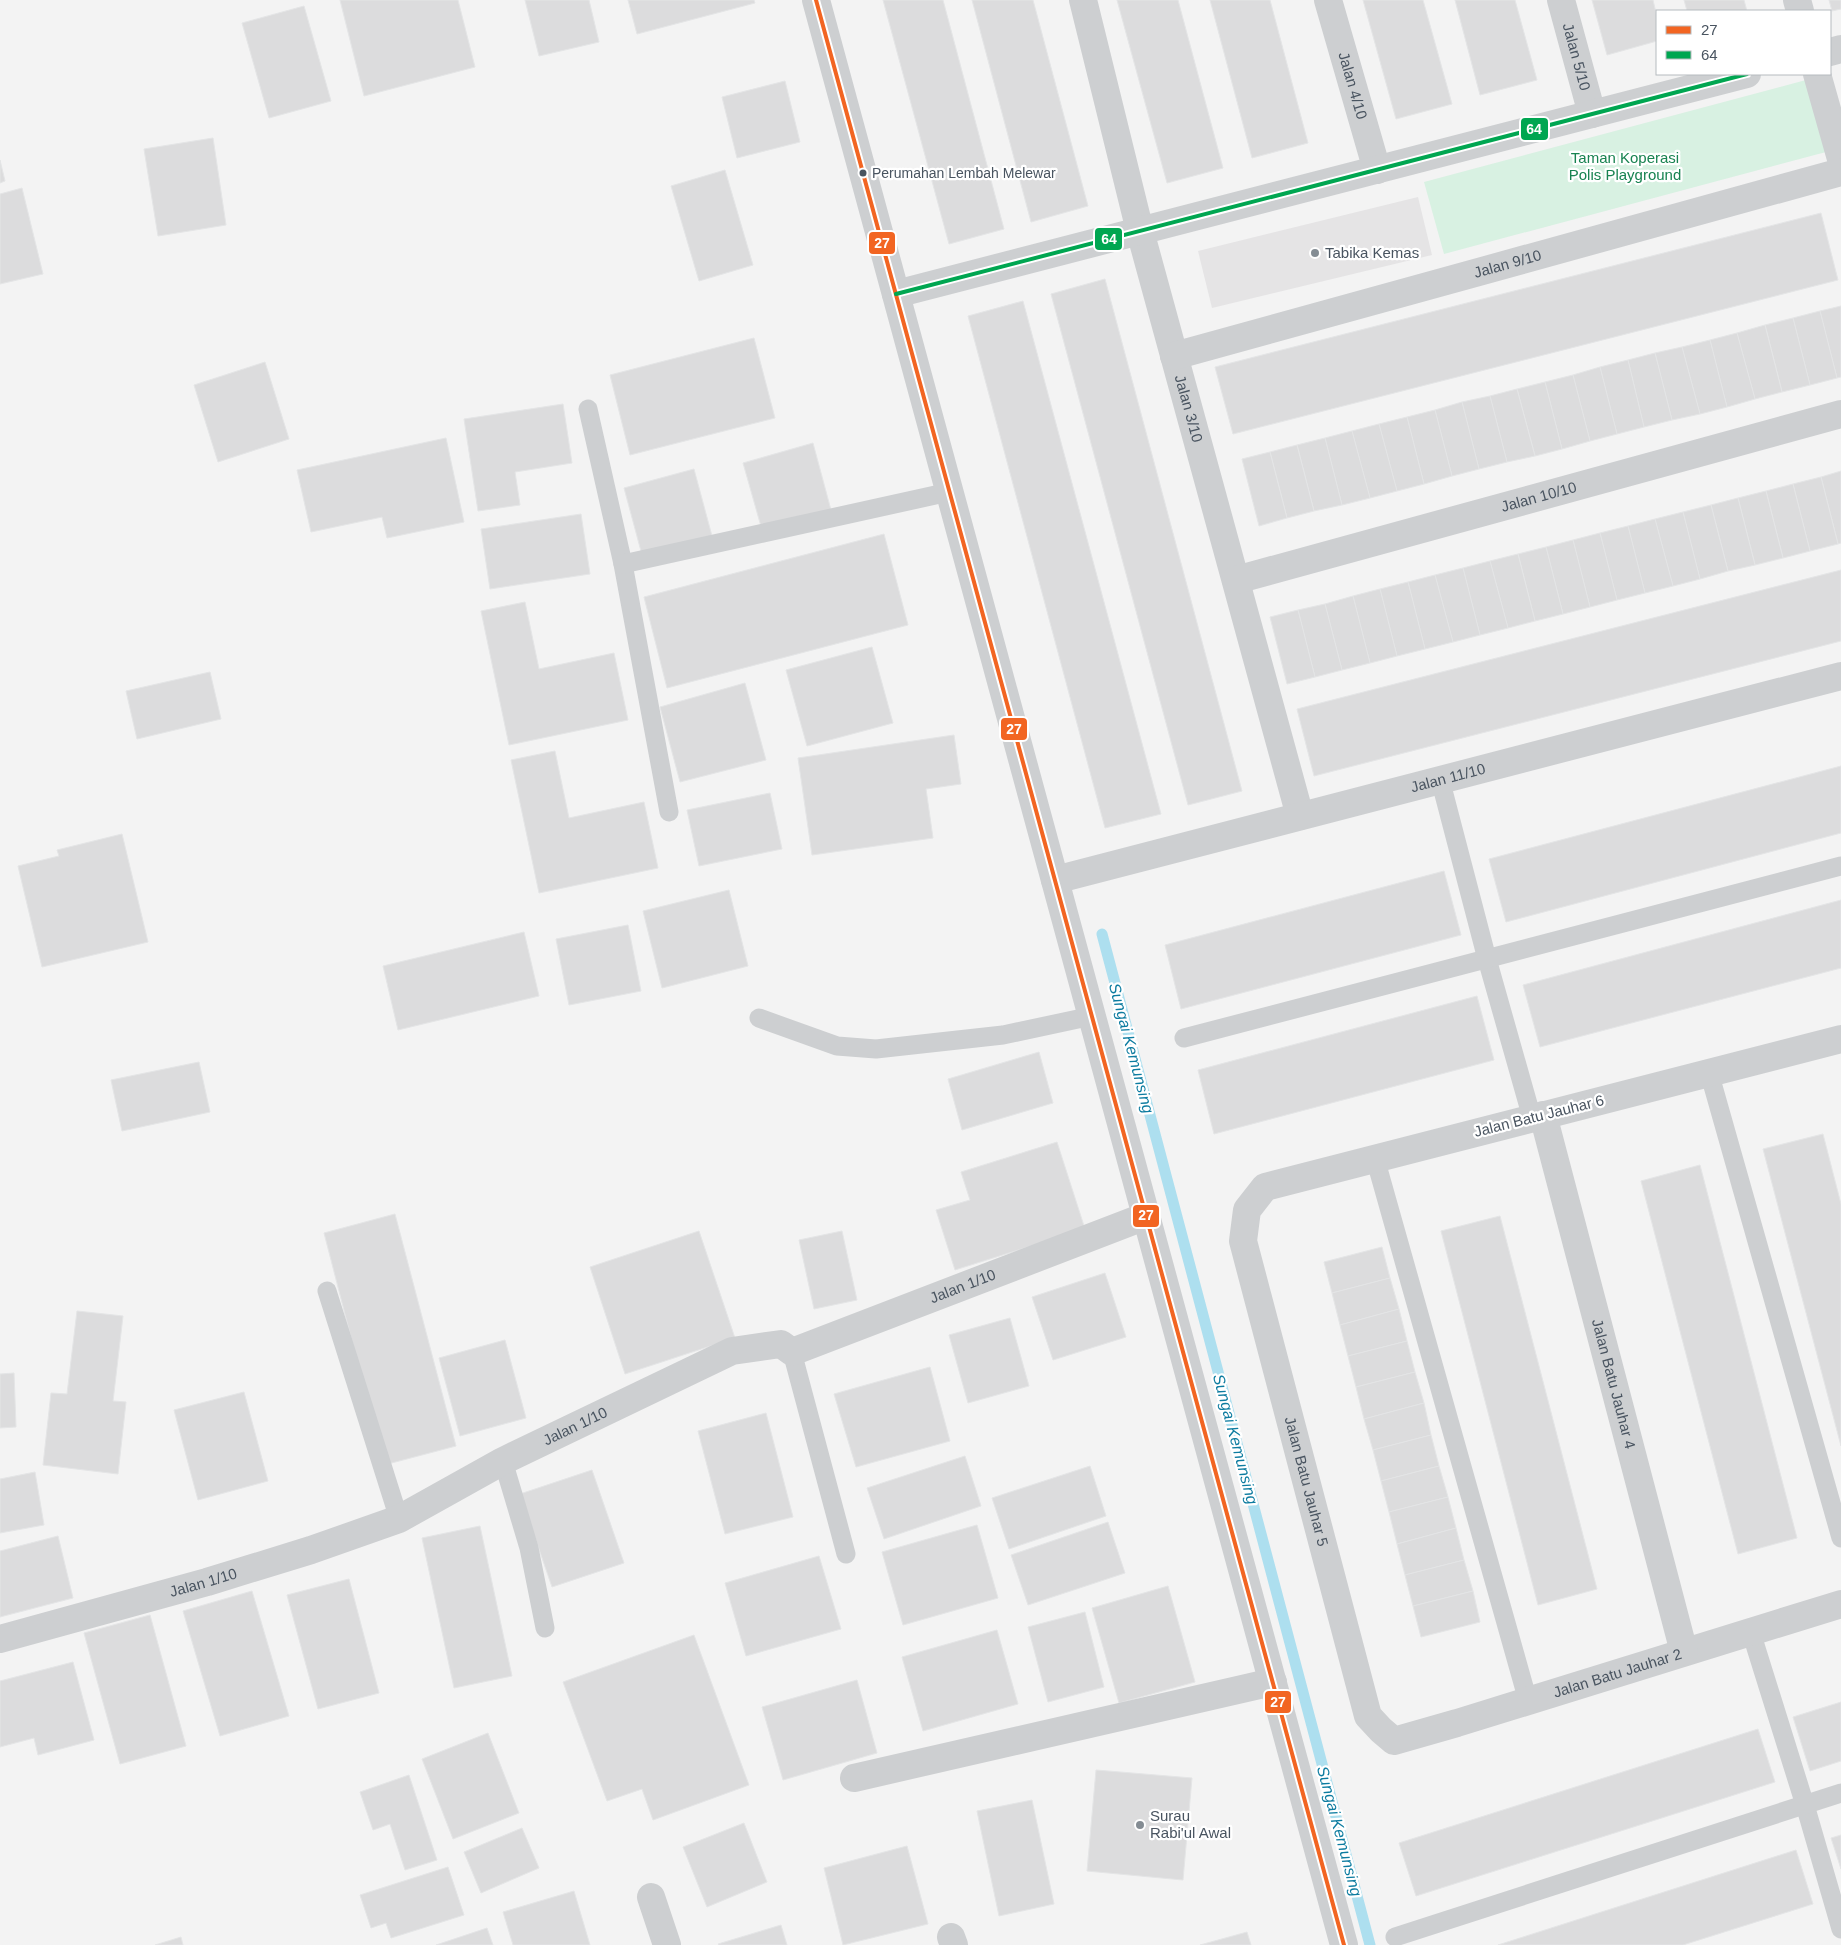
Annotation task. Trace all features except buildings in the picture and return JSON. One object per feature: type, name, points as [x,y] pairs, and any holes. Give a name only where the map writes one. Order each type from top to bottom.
[{"type":"street","points":[[816,0],[1344,1945]]},
{"type":"street","name":"Jalan 3/10","points":[[1083,0],[1140,232],[1300,816]]},
{"type":"street","name":"Jalan 4/10","points":[[1328,0],[1377,170]]},
{"type":"street","name":"Jalan 5/10","points":[[1561,0],[1592,114]]},
{"type":"street","points":[[896,294],[1743,75]]},
{"type":"street","points":[[1818,75],[1841,159]]},
{"type":"street","name":"Jalan 9/10","points":[[1174,356],[1841,172]]},
{"type":"street","name":"Jalan 10/10","points":[[1236,580],[1841,414]]},
{"type":"street","name":"Jalan 11/10","points":[[1055,880],[1841,676]]},
{"type":"street","name":"Jalan Batu Jauhar 6","points":[[1248,1210],[1265,1186],[1841,1039]]},
{"type":"street","name":"Jalan Batu Jauhar 4","points":[[1538,1116],[1684,1652]]},
{"type":"street","name":"Jalan Batu Jauhar 5","points":[[1248,1210],[1243,1241],[1368,1716],[1394,1741]]},
{"type":"street","name":"Jalan 1/10","points":[[0,1639],[207,1582],[302,1553],[399,1519],[502,1460],[732,1351],[780,1344],[792,1352],[1146,1216]]},
{"type":"street","name":"Jalan Batu Jauhar 2","points":[[1394,1741],[1841,1604]]},
{"type":"street","points":[[854,1778],[1273,1682]]},
{"type":"street","points":[[651,1897],[667,1945]]},
{"type":"lane","points":[[588,409],[623,564],[669,812]]},
{"type":"lane","points":[[623,564],[949,492]]},
{"type":"lane","points":[[1440,780],[1487,959],[1538,1116]]},
{"type":"lane","points":[[1184,1038],[1841,866]]},
{"type":"lane","points":[[759,1018],[837,1046],[876,1050],[1003,1035],[1092,1016]]},
{"type":"lane","points":[[1709,1072],[1841,1538]]},
{"type":"lane","points":[[1374,1158],[1528,1701]]},
{"type":"lane","points":[[327,1291],[399,1519]]},
{"type":"lane","points":[[792,1352],[846,1554]]},
{"type":"lane","points":[[502,1460],[530,1548],[545,1628]]},
{"type":"lane","points":[[1751,1632],[1805,1805],[1841,1929]]},
{"type":"lane","points":[[1395,1937],[1841,1793]]},
{"type":"shaded area","name":"Tabika Kemas","points":[[1418,197],[1432,255],[1212,308],[1198,251]]},
{"type":"green space","name":"Taman Koperasi Polis Playground","points":[[1806,80],[1826,152],[1444,254],[1424,182]]},
{"type":"waterway","name":"Sungai Kemunsing","points":[[1102,934],[1370,1945]]},
{"type":"transit line","name":"27","points":[[816,0],[1344,1945]]},
{"type":"transit line","name":"64","points":[[896,294],[1743,75]]},
{"type":"place","name":"Perumahan Lembah Melewar","points":[[863,173]]},
{"type":"place","name":"Tabika Kemas","points":[[1315,253]]},
{"type":"place","name":"Surau Rabi'ul Awal","points":[[1140,1825]]}]
